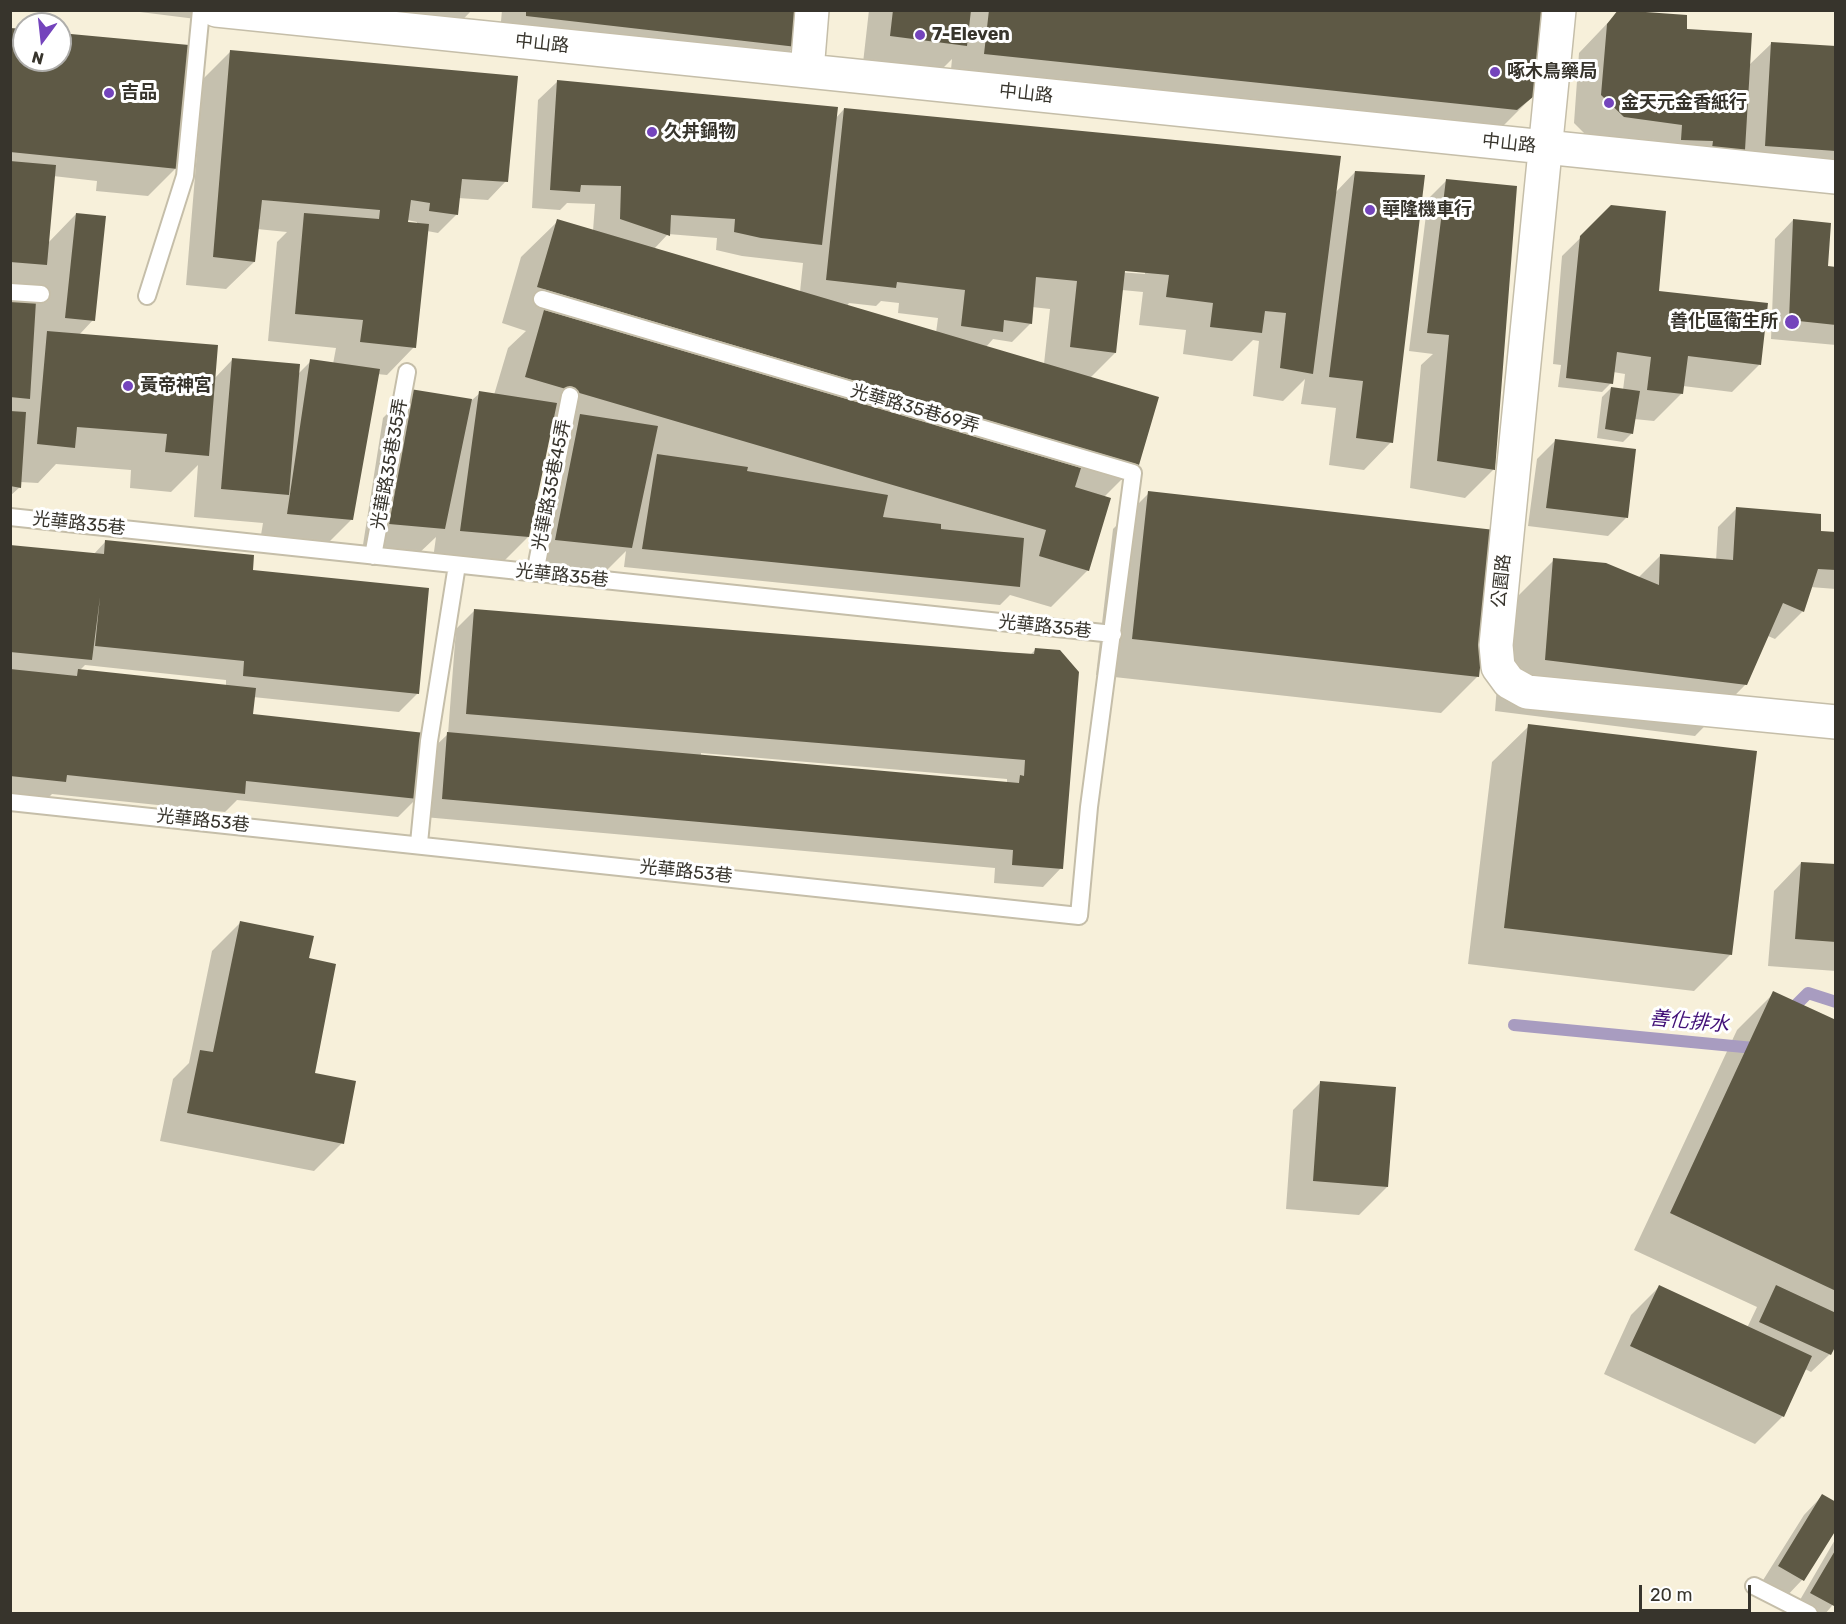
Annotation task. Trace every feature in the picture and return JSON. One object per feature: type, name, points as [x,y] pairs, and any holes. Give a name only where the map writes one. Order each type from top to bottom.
[{"type":"street","name":"中山路","points":[[216,10],[1836,177]]},
{"type":"street","points":[[807,71],[812,10]]},
{"type":"street","points":[[1545,147],[1559,10]]},
{"type":"street","name":"公園路","points":[[1545,147],[1496,645],[1502,675],[1517,688],[1538,694],[1836,722]]},
{"type":"lane","points":[[147,296],[185,176],[201,10]]},
{"type":"lane","points":[[10,292],[41,294]]},
{"type":"lane","name":"光華路35巷69弄","points":[[542,299],[1133,474],[1113,634]]},
{"type":"lane","name":"光華路35巷35弄","points":[[373,556],[407,372]]},
{"type":"lane","name":"光華路35巷45弄","points":[[535,573],[570,396]]},
{"type":"lane","name":"光華路35巷","points":[[10,517],[1113,634]]},
{"type":"lane","points":[[419,843],[429,741],[457,565]]},
{"type":"lane","name":"光華路53巷","points":[[10,802],[419,843],[1079,916],[1089,807],[1113,634]]},
{"type":"lane","points":[[1754,1586],[1809,1614]]},
{"type":"building","points":[[526,10],[800,10],[797,47],[526,16]]},
{"type":"building","points":[[893,10],[971,10],[967,46],[890,36]]},
{"type":"building","points":[[989,10],[1547,10],[1539,92],[1517,110],[984,54]]},
{"type":"building","points":[[1618,10],[1687,15],[1687,29],[1752,33],[1745,150],[1712,148],[1713,141],[1681,140],[1682,125],[1624,117],[1601,95],[1607,24]]},
{"type":"building","points":[[10,28],[12,28],[12,72],[72,72],[72,34],[189,45],[178,169],[10,152]]},
{"type":"building","points":[[1771,42],[1836,46],[1836,151],[1765,146]]},
{"type":"building","points":[[230,50],[518,76],[508,182],[462,179],[458,215],[429,211],[430,203],[411,200],[408,222],[429,224],[416,348],[360,342],[363,320],[295,314],[304,213],[379,219],[380,210],[262,200],[255,262],[213,257]]},
{"type":"building","points":[[557,80],[838,107],[822,245],[761,238],[734,232],[735,219],[671,215],[670,236],[620,219],[621,186],[581,185],[580,192],[550,190]]},
{"type":"building","points":[[844,108],[1341,156],[1313,374],[1280,368],[1286,313],[1265,311],[1262,333],[1210,327],[1213,303],[1166,297],[1169,275],[1125,271],[1116,353],[1070,347],[1077,281],[1036,277],[1032,324],[1004,320],[1003,332],[961,326],[965,290],[897,282],[896,288],[826,280]]},
{"type":"building","points":[[10,161],[56,165],[47,265],[10,262]]},
{"type":"building","points":[[1355,171],[1425,175],[1393,443],[1356,438],[1363,381],[1329,377]]},
{"type":"building","points":[[1446,179],[1517,186],[1495,470],[1437,461],[1449,335],[1427,333]]},
{"type":"building","points":[[1611,205],[1666,211],[1659,291],[1768,303],[1761,365],[1688,356],[1683,394],[1647,390],[1651,357],[1617,352],[1613,384],[1566,378],[1580,236]]},
{"type":"building","points":[[76,213],[106,216],[95,321],[65,318]]},
{"type":"building","points":[[557,219],[1159,397],[1139,465],[537,287]]},
{"type":"building","points":[[1793,219],[1831,223],[1828,266],[1836,267],[1836,325],[1789,320]]},
{"type":"building","points":[[10,299],[36,301],[30,399],[10,397]]},
{"type":"building","points":[[544,310],[1081,468],[1075,487],[1111,498],[1089,571],[1039,556],[1046,530],[525,377]]},
{"type":"building","name":"黃帝神宮","points":[[47,331],[218,345],[209,456],[165,452],[167,434],[77,427],[75,448],[37,444]]},
{"type":"building","points":[[232,358],[300,364],[289,495],[221,489]]},
{"type":"building","points":[[310,359],[380,369],[353,520],[287,514]]},
{"type":"building","points":[[1611,387],[1640,391],[1633,434],[1605,429]]},
{"type":"building","points":[[410,389],[472,399],[445,529],[389,524]]},
{"type":"building","points":[[479,391],[557,403],[529,537],[460,531]]},
{"type":"building","points":[[10,411],[26,412],[21,488],[10,486]]},
{"type":"building","points":[[580,414],[658,426],[632,548],[555,540]]},
{"type":"building","points":[[1555,439],[1636,449],[1628,518],[1546,508]]},
{"type":"building","points":[[657,454],[748,467],[747,471],[888,495],[883,517],[941,524],[941,529],[1024,538],[1020,587],[642,549]]},
{"type":"building","points":[[1148,491],[1495,530],[1479,677],[1132,639]]},
{"type":"building","points":[[1736,507],[1821,514],[1821,531],[1836,532],[1836,570],[1818,569],[1804,612],[1783,603],[1747,685],[1545,660],[1553,558],[1606,563],[1659,585],[1660,554],[1733,560]]},
{"type":"building","points":[[105,540],[254,555],[253,570],[429,588],[419,694],[243,676],[244,661],[95,646],[100,597],[92,660],[10,652],[10,545],[104,554]]},
{"type":"building","points":[[474,609],[1004,652],[1034,654],[1035,648],[1060,650],[1079,672],[1063,869],[1012,865],[1013,850],[442,799],[447,732],[1019,783],[1020,775],[1024,776],[1025,760],[466,714]]},
{"type":"building","points":[[10,669],[77,676],[78,669],[256,688],[253,714],[425,733],[418,799],[246,781],[245,794],[67,775],[66,782],[10,776]]},
{"type":"building","points":[[1528,724],[1757,751],[1732,955],[1504,928]]},
{"type":"building","points":[[1801,862],[1836,864],[1836,942],[1795,939]]},
{"type":"building","points":[[240,921],[314,936],[309,958],[336,964],[315,1073],[356,1081],[344,1144],[187,1113],[200,1050],[213,1052]]},
{"type":"building","points":[[1773,991],[1836,1020],[1836,1291],[1670,1213]]},
{"type":"building","points":[[1320,1081],[1396,1087],[1388,1187],[1313,1181]]},
{"type":"building","points":[[1659,1285],[1812,1356],[1784,1417],[1630,1346]]},
{"type":"building","points":[[1776,1285],[1836,1313],[1836,1345],[1831,1355],[1759,1322]]},
{"type":"building","points":[[1822,1494],[1836,1502],[1836,1530],[1804,1581],[1778,1566]]},
{"type":"building","points":[[1836,1549],[1836,1604],[1834,1606],[1810,1593]]},
{"type":"waterway","name":"善化排水","points":[[1788,1013],[1808,993],[1836,1002]]},
{"type":"waterway","name":"善化排水","points":[[1514,1025],[1754,1048],[1759,1043]]},
{"type":"place","name":"7-Eleven","points":[[920,35]]},
{"type":"place","name":"啄木鳥藥局","points":[[1495,72]]},
{"type":"place","name":"吉品","points":[[109,93]]},
{"type":"place","name":"金天元金香紙行","points":[[1609,103]]},
{"type":"place","name":"久丼鍋物","points":[[652,132]]},
{"type":"place","name":"華隆機車行","points":[[1370,210]]},
{"type":"place","name":"善化區衛生所","points":[[1792,322]]},
{"type":"place","name":"黃帝神宮","points":[[128,386]]}]
